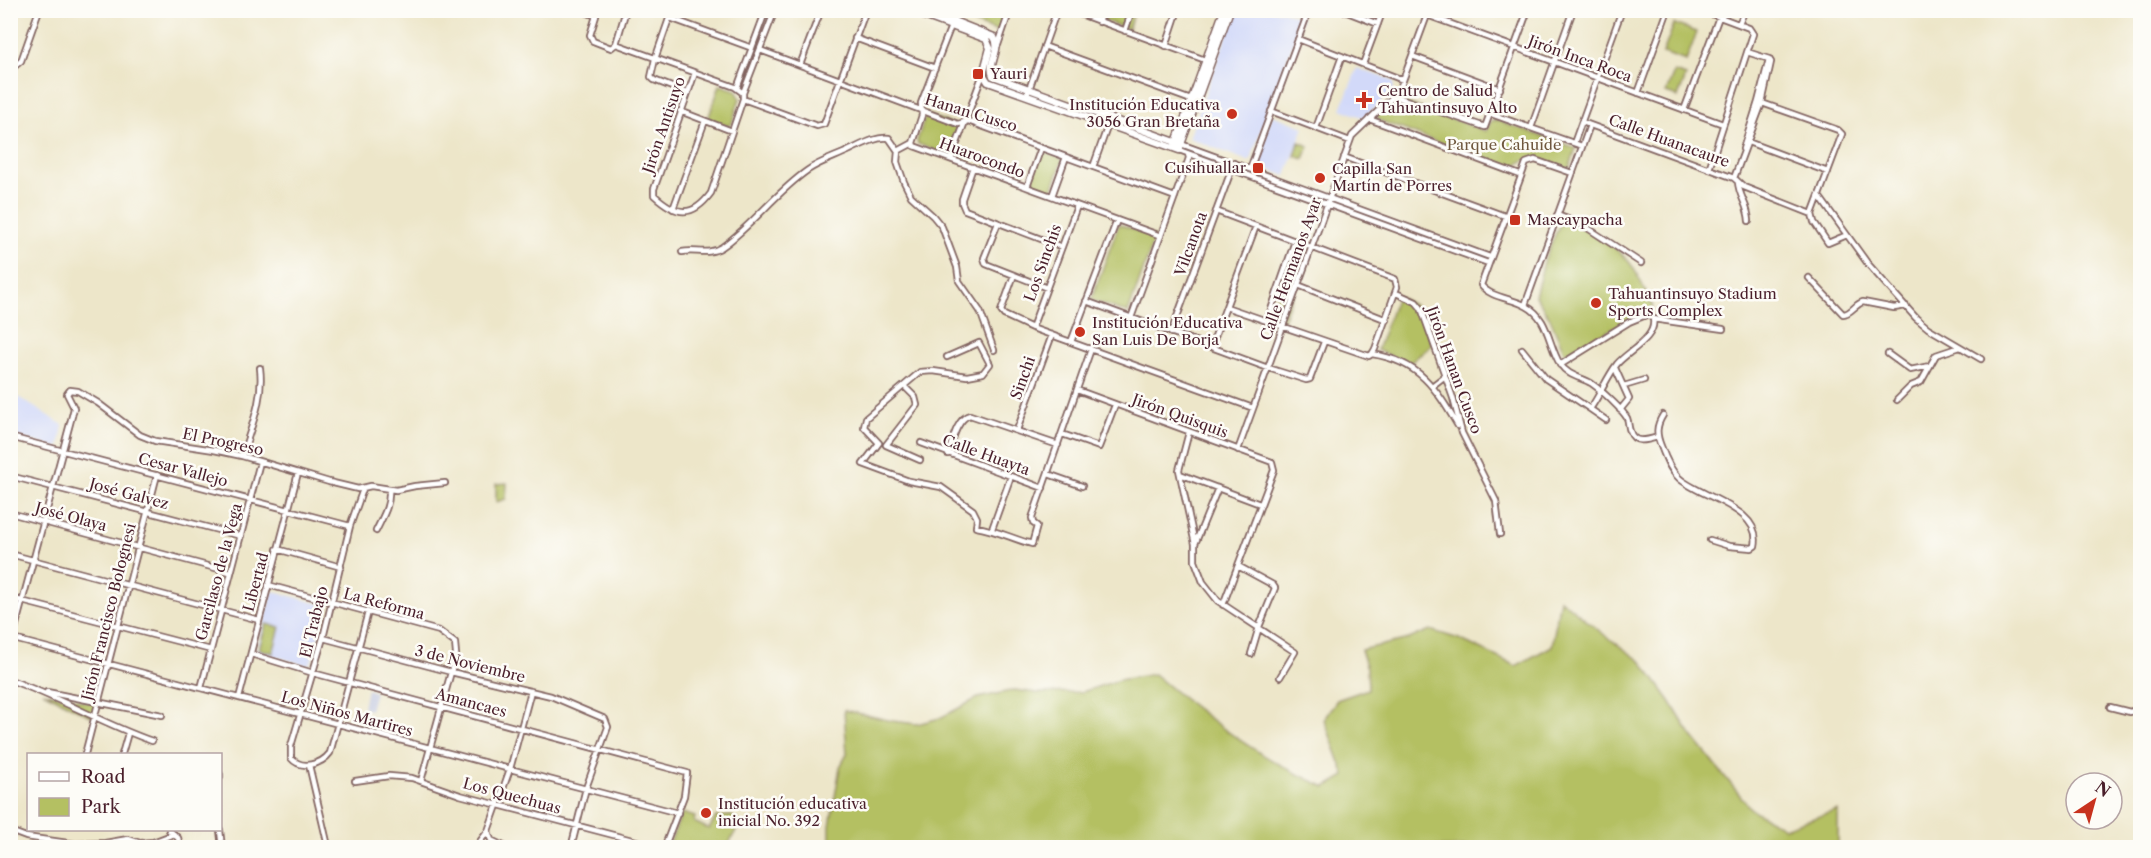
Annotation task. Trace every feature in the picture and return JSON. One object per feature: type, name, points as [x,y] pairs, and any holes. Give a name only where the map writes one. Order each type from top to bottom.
[{"type":"street","points":[[10,70],[21,61],[39,10]]},
{"type":"street","points":[[464,12],[471,14],[477,10]]},
{"type":"street","points":[[581,10],[596,16],[590,35],[593,41],[611,48],[616,44],[626,10]]},
{"type":"street","points":[[672,10],[650,75],[654,80],[687,93]]},
{"type":"street","points":[[737,88],[766,10]]},
{"type":"street","points":[[705,121],[673,209],[686,213],[708,198],[716,183],[743,96],[776,10]]},
{"type":"street","points":[[800,65],[820,10]]},
{"type":"street","points":[[616,44],[737,88],[743,96],[821,126],[824,124],[841,81],[866,10]]},
{"type":"street","points":[[926,10],[986,39],[990,48],[951,159]]},
{"type":"street","points":[[898,152],[913,143],[922,115],[921,103],[957,10]]},
{"type":"street","points":[[1010,10],[997,45],[991,73],[996,78],[1108,125],[1234,163],[1490,257]]},
{"type":"street","points":[[1028,92],[1057,10]]},
{"type":"street","points":[[1069,10],[1209,61]]},
{"type":"street","points":[[1099,22],[1104,10]]},
{"type":"street","points":[[1125,31],[1132,10]]},
{"type":"street","points":[[1166,45],[1178,10]]},
{"type":"street","points":[[1178,146],[1191,100],[1209,61],[1224,10]]},
{"type":"street","points":[[1178,146],[1230,10]]},
{"type":"street","points":[[1250,169],[1309,10]]},
{"type":"street","points":[[1342,10],[1378,24]]},
{"type":"street","points":[[1363,64],[1383,10]]},
{"type":"street","points":[[1394,96],[1483,127],[1487,124],[1491,114],[1528,10]]},
{"type":"street","points":[[1531,128],[1574,10]]},
{"type":"street","points":[[1574,143],[1622,10]]},
{"type":"street","points":[[1638,93],[1668,10]]},
{"type":"street","points":[[1701,10],[1752,29],[1753,34],[1709,168]]},
{"type":"street","points":[[1739,24],[1745,10]]},
{"type":"street","points":[[911,11],[991,34],[997,41],[997,45]]},
{"type":"street","name":"Jirón Inca Roca","points":[[1428,13],[1515,48],[1723,124]]},
{"type":"street","name":"Calle Hermanos Ayar","points":[[1238,450],[1350,141],[1354,133],[1399,91],[1428,13]]},
{"type":"street","points":[[1684,110],[1719,17]]},
{"type":"street","points":[[669,18],[752,48]]},
{"type":"street","points":[[855,38],[935,68]]},
{"type":"street","points":[[1298,39],[1403,80]]},
{"type":"street","points":[[1044,46],[1191,100]]},
{"type":"street","name":"Hanan Cusco","points":[[760,50],[958,124],[968,121],[1175,197]]},
{"type":"street","points":[[1747,52],[1770,60]]},
{"type":"street","points":[[1316,128],[1342,56]]},
{"type":"street","points":[[1412,56],[1500,89]]},
{"type":"street","points":[[1742,154],[1762,103],[1770,60]]},
{"type":"street","points":[[1749,221],[1748,210],[1736,180],[1770,60]]},
{"type":"street","name":"Jirón Antisuyo","points":[[673,209],[654,195],[654,189],[695,73]]},
{"type":"street","points":[[982,74],[988,82],[1028,92],[1178,146],[1188,154],[1488,263]]},
{"type":"street","points":[[1762,103],[1838,130],[1842,134],[1812,214],[1814,222],[1828,243],[1847,235]]},
{"type":"street","points":[[680,111],[732,131]]},
{"type":"street","points":[[1271,111],[1350,141]]},
{"type":"street","points":[[1491,114],[1582,146]]},
{"type":"street","points":[[1369,119],[1520,175]]},
{"type":"street","name":"Calle Huanacaure","points":[[1582,122],[1709,168],[1736,180],[1744,187],[1812,214]]},
{"type":"street","points":[[1093,167],[1108,125]]},
{"type":"street","points":[[1525,305],[1590,125]]},
{"type":"street","points":[[681,252],[706,253],[722,247],[786,187],[815,166],[857,146],[883,137],[889,138],[898,152],[897,162],[911,196],[942,227],[957,267],[958,281],[980,311],[994,350]]},
{"type":"street","points":[[1748,142],[1828,172]]},
{"type":"street","name":"Huarocondo","points":[[913,143],[914,146],[1161,236]]},
{"type":"street","points":[[1027,187],[1041,148]]},
{"type":"street","points":[[1131,318],[1190,158],[1188,154]]},
{"type":"street","points":[[1052,196],[1066,157]]},
{"type":"street","points":[[1344,157],[1505,216]]},
{"type":"street","points":[[1572,173],[1532,160],[1526,163],[1481,282],[1482,288],[1525,305],[1539,316],[1560,365],[1573,376],[1589,382],[1602,391],[1626,416],[1630,431],[1636,439],[1644,441],[1658,437]]},
{"type":"street","name":"Vilcanota","points":[[1171,333],[1234,163]]},
{"type":"street","points":[[973,167],[962,199],[965,210],[1062,247]]},
{"type":"street","points":[[1819,196],[1868,264],[1906,306],[1928,328],[1981,359]]},
{"type":"street","name":"Los Sinchis","points":[[1032,328],[1077,206]]},
{"type":"street","points":[[1216,211],[1395,279],[1396,293],[1372,354]]},
{"type":"street","points":[[1557,215],[1583,225],[1641,262]]},
{"type":"street","points":[[1071,342],[1117,220]]},
{"type":"street","points":[[998,223],[984,261],[988,265],[1047,288]]},
{"type":"street","points":[[1211,347],[1256,226]]},
{"type":"street","points":[[1267,321],[1295,240]]},
{"type":"street","points":[[1014,275],[1001,311],[1004,315],[1032,328],[1253,408]]},
{"type":"street","points":[[1809,278],[1843,314],[1863,302],[1894,308],[1906,306]]},
{"type":"street","points":[[1298,285],[1387,320]]},
{"type":"street","name":"Jirón Hanan Cusco","points":[[1396,293],[1416,302],[1421,308],[1453,398],[1462,433],[1496,501],[1500,534]]},
{"type":"street","points":[[1086,301],[1306,380],[1310,379],[1324,342]]},
{"type":"street","points":[[1226,307],[1358,354],[1383,356],[1417,370],[1445,404],[1462,433]]},
{"type":"street","points":[[1560,365],[1629,322],[1646,315],[1650,315],[1653,319],[1723,329]]},
{"type":"street","points":[[1590,409],[1615,368],[1652,332],[1653,319]]},
{"type":"street","name":"Sinchi","points":[[1017,430],[1052,335]]},
{"type":"street","points":[[947,357],[979,343],[990,364],[983,373],[967,376],[926,370],[920,372],[864,421],[864,427],[879,443],[863,464],[909,481],[941,487],[973,510],[977,518],[976,527],[993,529],[1032,544],[1037,526],[1033,523],[1032,518],[1090,348]]},
{"type":"street","points":[[1897,400],[1911,386],[1921,382],[1936,355],[1960,347]]},
{"type":"street","points":[[1522,349],[1546,379],[1606,420]]},
{"type":"street","points":[[1888,354],[1910,370],[1930,366]]},
{"type":"street","points":[[242,456],[257,412],[261,390],[260,368]]},
{"type":"street","points":[[1615,368],[1629,399],[1620,410]]},
{"type":"street","points":[[1432,386],[1445,376]]},
{"type":"street","points":[[1624,386],[1644,380]]},
{"type":"street","points":[[904,386],[918,402],[886,445],[920,460]]},
{"type":"street","name":"El Progreso","points":[[64,451],[74,410],[67,394],[72,390],[83,394],[147,439],[242,456],[329,482],[363,489],[371,486],[389,490],[445,483]]},
{"type":"street","name":"Jirón Quisquis","points":[[1077,390],[1272,462],[1274,465],[1260,504]]},
{"type":"street","points":[[1445,404],[1453,398]]},
{"type":"street","points":[[1062,434],[1099,447],[1115,405]]},
{"type":"street","points":[[948,454],[961,421],[966,415],[974,415],[1058,446]]},
{"type":"street","points":[[1663,415],[1658,426],[1658,437],[1676,476],[1740,514],[1752,528],[1756,540],[1755,546],[1749,548],[1729,546],[1710,540]]},
{"type":"street","points":[[1189,432],[1179,467],[1194,544],[1195,561],[1203,582],[1223,605],[1295,652],[1280,677]]},
{"type":"street","name":"Cesar Vallejo","points":[[10,437],[350,526]]},
{"type":"street","name":"Calle Huayta","points":[[921,443],[1043,488]]},
{"type":"street","points":[[10,647],[64,451]]},
{"type":"street","name":"Garcilaso de la Vega","points":[[201,688],[260,462]]},
{"type":"street","name":"Libertad","points":[[240,698],[298,473]]},
{"type":"street","points":[[1048,474],[1082,486]]},
{"type":"street","points":[[1180,474],[1260,504],[1223,605]]},
{"type":"street","name":"Jirón Francisco Bolognesi","points":[[85,753],[157,475]]},
{"type":"street","name":"José Galvez","points":[[10,476],[241,537]]},
{"type":"street","points":[[993,529],[1011,476]]},
{"type":"street","name":"El Trabajo","points":[[309,765],[293,761],[290,754],[291,746],[323,638],[350,526],[363,489]]},
{"type":"street","points":[[1194,544],[1218,489]]},
{"type":"street","points":[[376,531],[387,509],[389,490]]},
{"type":"street","name":"José Olaya","points":[[10,513],[230,572]]},
{"type":"street","points":[[277,549],[341,567]]},
{"type":"street","points":[[10,555],[259,620]]},
{"type":"street","points":[[1238,566],[1275,588],[1251,654]]},
{"type":"street","name":"La Reforma","points":[[268,585],[439,631],[455,643],[456,654],[451,672]]},
{"type":"street","points":[[10,598],[211,650]]},
{"type":"street","points":[[327,842],[309,765],[322,760],[330,753],[368,612]]},
{"type":"street","name":"Los Niños Martires","points":[[12,638],[678,813]]},
{"type":"street","name":"3 de Noviembre","points":[[323,638],[551,696],[602,716],[607,721],[608,727],[599,749]]},
{"type":"street","name":"Amancaes","points":[[251,654],[313,673],[687,773],[684,796],[678,813]]},
{"type":"street","points":[[421,781],[451,672]]},
{"type":"street","points":[[10,680],[38,690],[128,733],[152,741]]},
{"type":"street","points":[[38,690],[162,715]]},
{"type":"street","points":[[475,848],[488,831],[498,806],[531,691]]},
{"type":"street","points":[[2110,707],[2130,712],[2140,708]]},
{"type":"street","points":[[122,753],[128,733]]},
{"type":"street","points":[[571,848],[586,788],[599,749]]},
{"type":"street","name":"Los Quechuas","points":[[355,781],[389,776],[421,781],[498,806],[664,848]]},
{"type":"street","points":[[664,848],[678,813]]},
{"type":"street","points":[[10,831],[26,837],[75,844],[105,843],[128,839],[140,843],[153,842],[174,834]]},
{"type":"street","points":[[170,831],[178,838],[181,848]]},
{"type":"street","points":[[220,831],[222,848]]},
{"type":"street","points":[[488,831],[491,840],[508,848]]},
{"type":"shaded area","points":[[1236,10],[1282,11],[1302,18],[1250,161],[1189,138]]},
{"type":"shaded area","name":"Centro de Salud Tahuantinsuyo Alto","points":[[1357,68],[1393,81],[1394,85],[1392,91],[1364,118],[1341,109]]},
{"type":"shaded area","points":[[1272,115],[1304,127],[1286,176],[1254,164]]},
{"type":"shaded area","points":[[10,392],[63,425],[59,448],[11,435]]},
{"type":"shaded area","points":[[273,591],[323,605],[326,608],[311,663],[306,665],[256,651]]},
{"type":"shaded area","points":[[367,689],[375,692],[370,710],[363,708]]},
{"type":"green space","points":[[960,10],[1007,11],[999,32],[958,17]]},
{"type":"green space","points":[[1105,11],[1135,11],[1128,29],[1102,20]]},
{"type":"green space","points":[[1674,24],[1697,32],[1686,61],[1663,53]]},
{"type":"green space","points":[[1674,72],[1686,76],[1678,97],[1666,93]]},
{"type":"green space","points":[[720,85],[736,90],[740,98],[732,123],[728,126],[708,119]]},
{"type":"green space","name":"Parque Cahuide","points":[[1401,101],[1486,131],[1491,121],[1496,120],[1576,148],[1569,169],[1534,157],[1523,161],[1511,170],[1378,120],[1377,114],[1389,104]]},
{"type":"green space","points":[[926,114],[958,126],[947,155],[918,144]]},
{"type":"green space","points":[[1299,142],[1309,146],[1304,159],[1295,156]]},
{"type":"green space","points":[[1042,151],[1063,159],[1051,193],[1030,185]]},
{"type":"green space","name":"Tahuantinsuyo Stadium Sports Complex","points":[[1562,219],[1581,227],[1621,253],[1634,269],[1653,307],[1565,354],[1550,318],[1535,296],[1545,258]]},
{"type":"green space","points":[[1119,224],[1155,237],[1128,313],[1091,300]]},
{"type":"green space","points":[[1296,243],[1310,248],[1282,324],[1269,319]]},
{"type":"green space","points":[[1397,296],[1419,308],[1432,344],[1409,364],[1377,350]]},
{"type":"green space","points":[[507,483],[506,499],[496,502],[496,484]]},
{"type":"green space","points":[[1560,599],[1642,662],[1688,731],[1751,809],[1784,828],[1838,810],[1838,847],[830,847],[830,826],[840,767],[847,754],[844,710],[917,724],[940,718],[978,698],[1015,690],[1037,693],[1082,692],[1119,680],[1154,674],[1236,737],[1280,765],[1326,787],[1345,776],[1324,719],[1337,700],[1368,689],[1367,668],[1361,650],[1409,639],[1430,630],[1459,639],[1516,666],[1552,646]]},
{"type":"green space","points":[[266,624],[280,627],[273,653],[259,649]]},
{"type":"green space","points":[[43,692],[97,704],[94,718]]},
{"type":"green space","points":[[682,813],[695,817],[694,822],[709,829],[716,817],[732,816],[740,823],[727,847],[668,847]]},
{"type":"place","name":"Yauri","points":[[978,74]]},
{"type":"place","name":"Centro de Salud Tahuantinsuyo Alto","points":[[1364,100]]},
{"type":"place","name":"Institución Educativa 3056 Gran Bretaña","points":[[1232,114]]},
{"type":"place","name":"Cusihuallar","points":[[1258,168]]},
{"type":"place","name":"Capilla San Martín de Porres","points":[[1320,178]]},
{"type":"place","name":"Mascaypacha","points":[[1515,220]]},
{"type":"place","name":"Tahuantinsuyo Stadium Sports Complex","points":[[1596,303]]},
{"type":"place","name":"Institución Educativa San Luis De Borja","points":[[1080,332]]},
{"type":"place","name":"Institución educativa inicial No. 392","points":[[706,813]]}]
